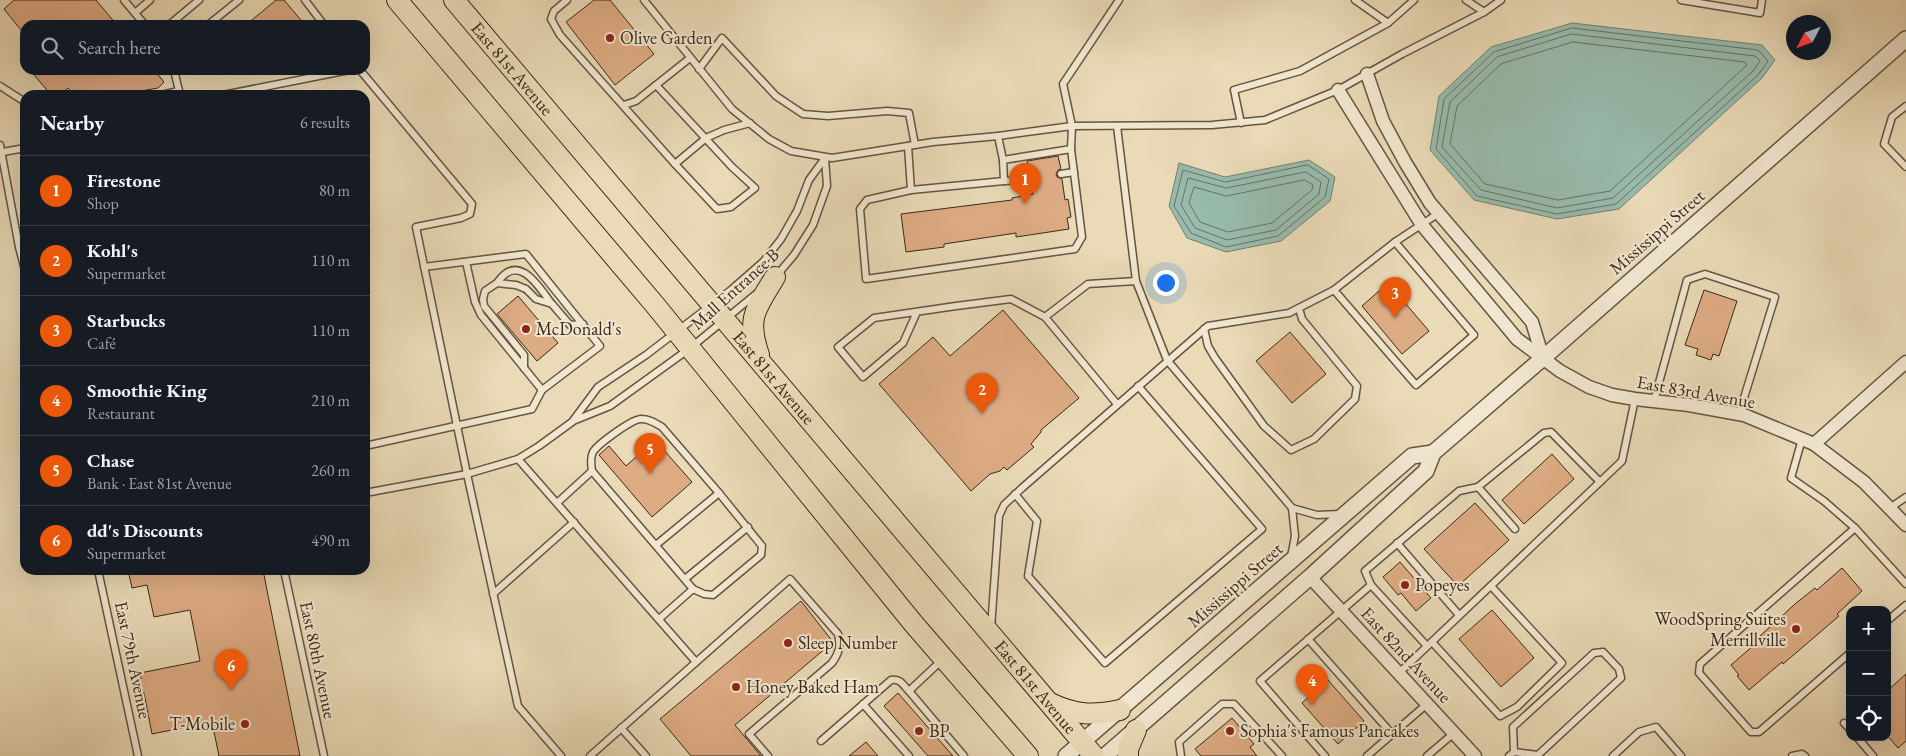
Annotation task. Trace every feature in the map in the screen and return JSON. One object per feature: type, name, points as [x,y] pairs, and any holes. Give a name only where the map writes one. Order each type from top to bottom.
[{"type":"highway","points":[[398,0],[676,332],[944,659],[1028,756]]},
{"type":"highway","name":"East 81st Avenue","points":[[454,0],[1088,749]]},
{"type":"highway","points":[[762,362],[753,338],[754,311],[775,277]]},
{"type":"highway","points":[[1048,702],[1067,711],[1080,714],[1101,714],[1120,710]]},
{"type":"highway","points":[[1128,756],[1128,749],[1136,730]]},
{"type":"street","name":"Mississippi Street","points":[[1105,756],[1310,577],[1426,471],[1432,453],[1906,39]]},
{"type":"street","points":[[1367,74],[1383,121],[1430,203],[1532,322],[1543,358]]},
{"type":"street","name":"East 83rd Avenue","points":[[1338,90],[1422,225],[1517,339],[1566,375],[1589,387],[1635,399],[1738,414],[1808,442],[1864,482],[1906,526]]},
{"type":"street","points":[[1808,442],[1904,367]]},
{"type":"street","name":"Mississippi Street","points":[[1066,756],[1088,749],[1120,710],[1412,456],[1432,453]]},
{"type":"street","name":"East 82nd Avenue","points":[[1310,577],[1475,756]]},
{"type":"lane","points":[[124,0],[141,20]]},
{"type":"lane","points":[[135,13],[150,0]]},
{"type":"lane","points":[[175,20],[199,0]]},
{"type":"lane","points":[[214,20],[239,0]]},
{"type":"lane","points":[[304,0],[320,20]]},
{"type":"lane","points":[[567,0],[554,11],[551,19],[560,35],[613,96],[624,105],[675,164],[718,209],[731,208],[755,188],[732,167],[656,85]]},
{"type":"lane","points":[[644,0],[732,109],[769,139],[791,151],[825,158],[841,158],[911,146],[1072,126],[1212,125],[1265,120],[1338,90],[1484,12],[1501,0]]},
{"type":"lane","points":[[1030,179],[911,190],[867,200],[860,209],[866,279],[1075,249],[1082,237],[1074,172],[1072,126],[1063,84],[1119,0]]},
{"type":"lane","points":[[1355,0],[1388,23]]},
{"type":"lane","points":[[1241,122],[1234,90],[1300,70],[1388,23],[1414,0]]},
{"type":"lane","points":[[1466,0],[1484,12]]},
{"type":"lane","points":[[1681,0],[1760,13],[1762,0]]},
{"type":"lane","points":[[699,69],[722,38],[776,96],[803,114],[828,116],[887,112],[909,113],[911,190]]},
{"type":"lane","points":[[624,105],[636,101],[690,58]]},
{"type":"lane","points":[[175,75],[178,90]]},
{"type":"lane","points":[[248,90],[324,75]]},
{"type":"lane","points":[[364,75],[472,204],[470,214],[461,218],[416,227],[466,474],[518,706],[561,756]]},
{"type":"lane","points":[[0,86],[20,99]]},
{"type":"lane","points":[[1906,106],[1892,117],[1884,144],[1906,167]]},
{"type":"lane","points":[[675,164],[706,138],[724,130],[750,123]]},
{"type":"lane","points":[[1117,126],[1136,281],[1167,360],[1292,508],[1295,536],[1291,561]]},
{"type":"lane","points":[[998,136],[1003,160],[1004,181]]},
{"type":"lane","points":[[20,148],[1,149],[20,251]]},
{"type":"lane","points":[[1003,160],[1072,149]]},
{"type":"lane","name":"Mall Entrance B","points":[[572,422],[598,387],[676,332],[763,262],[781,239],[797,211],[809,180],[825,158]]},
{"type":"lane","name":"Mall Entrance B","points":[[370,492],[466,474],[518,459],[572,422],[610,406],[689,349],[726,321],[775,277],[794,255],[813,225],[827,186],[825,158]]},
{"type":"lane","points":[[1061,174],[1074,172]]},
{"type":"lane","points":[[991,634],[999,516],[1004,505],[1015,494],[1208,326],[1289,313],[1334,290],[1395,242],[1439,213]]},
{"type":"lane","points":[[1334,290],[1416,385],[1474,335],[1395,242]]},
{"type":"lane","points":[[370,445],[532,409],[542,390],[600,346],[526,254],[424,268]]},
{"type":"lane","points":[[466,262],[475,302],[482,315],[542,390]]},
{"type":"lane","points":[[524,368],[524,355],[484,306],[485,291],[497,283],[502,276],[510,271],[528,274],[570,325],[583,324]]},
{"type":"lane","points":[[1654,401],[1687,280],[1705,274],[1775,296],[1738,414]]},
{"type":"lane","points":[[1045,317],[1088,284],[1136,281]]},
{"type":"lane","points":[[497,283],[516,284],[526,289],[536,299],[552,304]]},
{"type":"lane","points":[[917,312],[903,343],[862,377],[838,347],[874,318],[917,312],[1011,299],[1045,317],[1117,404]]},
{"type":"lane","points":[[1204,330],[1208,346],[1215,358],[1264,426],[1291,450],[1314,439],[1355,398],[1357,386],[1302,319],[1299,308]]},
{"type":"lane","points":[[1015,494],[1038,521],[1028,576],[1105,663],[1262,529],[1138,386]]},
{"type":"lane","points":[[1399,673],[1622,461],[1635,399]]},
{"type":"lane","points":[[638,418],[651,420],[662,427],[719,493],[762,546],[761,555],[713,595],[704,594],[693,589],[592,472],[591,461],[593,452],[612,435],[638,418]]},
{"type":"lane","points":[[1490,586],[1562,664],[1517,707],[1500,716],[1371,585],[1365,571],[1459,491],[1478,487],[1544,433],[1551,432],[1600,482]]},
{"type":"lane","points":[[1808,442],[1791,478],[1824,501],[1855,528],[1906,584]]},
{"type":"lane","points":[[518,459],[696,662]]},
{"type":"lane","points":[[557,503],[592,472]]},
{"type":"lane","points":[[1478,487],[1515,529]]},
{"type":"lane","points":[[656,545],[719,493]]},
{"type":"lane","points":[[1890,508],[1906,497]]},
{"type":"lane","points":[[1292,508],[1317,515],[1346,513]]},
{"type":"lane","points":[[493,594],[574,522]]},
{"type":"lane","points":[[685,579],[748,527]]},
{"type":"lane","points":[[1846,656],[1759,732],[1751,732],[1699,673],[1700,664],[1855,528]]},
{"type":"lane","points":[[1397,543],[1459,615]]},
{"type":"lane","name":"East 79th Avenue","points":[[99,575],[138,756]]},
{"type":"lane","name":"East 80th Avenue","points":[[285,575],[324,756]]},
{"type":"lane","points":[[590,756],[790,579],[838,634],[840,645],[838,655],[832,663],[749,734],[768,756]]},
{"type":"lane","points":[[1325,756],[1260,681],[1371,585]]},
{"type":"lane","points":[[659,619],[693,589]]},
{"type":"lane","points":[[1891,617],[1906,604]]},
{"type":"lane","points":[[1308,639],[1392,734]]},
{"type":"lane","points":[[1603,652],[1619,669],[1621,678],[1538,755],[1511,754],[1513,727],[1594,653],[1603,652]]},
{"type":"lane","points":[[909,691],[944,659]]},
{"type":"lane","points":[[821,741],[890,680],[896,679],[909,691],[964,756]]},
{"type":"lane","points":[[863,704],[909,756]]},
{"type":"lane","points":[[1181,756],[1178,742],[1222,704],[1234,704],[1282,756]]},
{"type":"lane","points":[[1366,756],[1427,704]]},
{"type":"lane","points":[[1613,756],[1639,732],[1656,727],[1681,756]]},
{"type":"lane","points":[[621,728],[646,756]]},
{"type":"lane","points":[[1427,756],[1454,733]]},
{"type":"lane","points":[[1860,741],[1873,756]]},
{"type":"lane","points":[[1792,756],[1802,754],[1805,756]]},
{"type":"water","points":[[1572,23],[1762,45],[1775,60],[1762,78],[1619,209],[1557,219],[1474,200],[1430,150],[1439,96],[1491,47]]},
{"type":"water","points":[[1309,160],[1335,177],[1330,201],[1281,241],[1226,252],[1187,238],[1169,206],[1179,163],[1225,177]]},
{"type":"building","points":[[14,0],[96,0],[113,20],[20,20],[20,29],[4,9]]},
{"type":"building","points":[[276,0],[284,0],[301,20],[252,20]]},
{"type":"building","name":"Olive Garden","points":[[594,0],[610,0],[654,54],[615,85],[566,22]]},
{"type":"building","points":[[34,75],[158,75],[164,82],[158,88],[147,90],[70,90],[68,88],[65,90],[47,90]]},
{"type":"building","points":[[1058,156],[1061,169],[1056,174],[1057,177],[1062,179],[1065,200],[1068,199],[1071,217],[1067,218],[1069,229],[1016,237],[1016,233],[944,244],[944,247],[906,252],[901,214],[1012,200],[1012,198],[1033,194],[1031,184],[1035,178],[1029,174],[1027,161]]},
{"type":"building","points":[[1388,283],[1429,331],[1402,354],[1362,306]]},
{"type":"building","points":[[1704,290],[1737,301],[1719,356],[1713,354],[1711,360],[1696,355],[1698,349],[1685,345]]},
{"type":"building","name":"McDonald's","points":[[518,296],[558,343],[537,361],[497,314]]},
{"type":"building","points":[[1003,310],[1079,398],[1041,430],[1031,444],[1034,447],[1007,470],[1004,467],[1000,471],[990,474],[971,491],[879,384],[933,337],[950,356]]},
{"type":"building","points":[[1290,332],[1326,374],[1292,403],[1256,361]]},
{"type":"building","points":[[655,440],[692,482],[652,517],[599,455],[609,446],[626,466]]},
{"type":"building","points":[[1552,454],[1574,479],[1524,524],[1502,500]]},
{"type":"building","points":[[1475,503],[1509,540],[1458,586],[1424,549]]},
{"type":"building","name":"Popeyes","points":[[1400,562],[1431,598],[1416,611],[1401,593],[1398,595],[1383,577]]},
{"type":"building","name":"WoodSpring Suites Merrillville","points":[[1842,568],[1862,591],[1837,614],[1839,616],[1783,664],[1782,662],[1749,690],[1737,676],[1739,675],[1731,665],[1762,638],[1760,636],[1795,604],[1815,588],[1817,590]]},
{"type":"building","points":[[129,575],[264,575],[300,756],[219,756],[212,722],[152,734],[144,693],[135,695],[133,681],[141,679],[140,673],[200,661],[190,610],[154,617],[147,585],[132,588]]},
{"type":"building","points":[[801,601],[833,642],[735,725],[761,756],[691,756],[660,719]]},
{"type":"building","points":[[1492,610],[1534,658],[1501,687],[1459,639]]},
{"type":"building","points":[[1906,674],[1906,741],[1898,748],[1891,740],[1891,687]]},
{"type":"building","points":[[1328,680],[1364,721],[1338,744],[1302,703]]},
{"type":"building","name":"BP","points":[[898,693],[953,756],[928,756],[884,706]]},
{"type":"building","name":"Sophia's Famous Pancakes","points":[[1232,718],[1254,744],[1250,747],[1257,756],[1201,756],[1195,749]]},
{"type":"building","points":[[866,742],[878,756],[849,756]]},
{"type":"place","name":"Olive Garden","points":[[610,38]]},
{"type":"place","name":"Firestone","points":[[1025,204]]},
{"type":"place","name":"Starbucks","points":[[1395,318]]},
{"type":"place","name":"McDonald's","points":[[526,329]]},
{"type":"place","name":"Kohl's","points":[[982,414]]},
{"type":"place","name":"Chase","points":[[650,474]]},
{"type":"place","name":"Popeyes","points":[[1405,585]]},
{"type":"place","name":"WoodSpring Suites Merrillville","points":[[1796,629]]},
{"type":"place","name":"Sleep Number","points":[[788,643]]},
{"type":"place","name":"Honey Baked Ham","points":[[736,687]]},
{"type":"place","name":"dd's Discounts","points":[[231,690]]},
{"type":"place","name":"Smoothie King","points":[[1312,705]]},
{"type":"place","name":"T-Mobile","points":[[245,724]]},
{"type":"place","name":"BP","points":[[919,731]]},
{"type":"place","name":"Sophia's Famous Pancakes","points":[[1230,731]]}]
